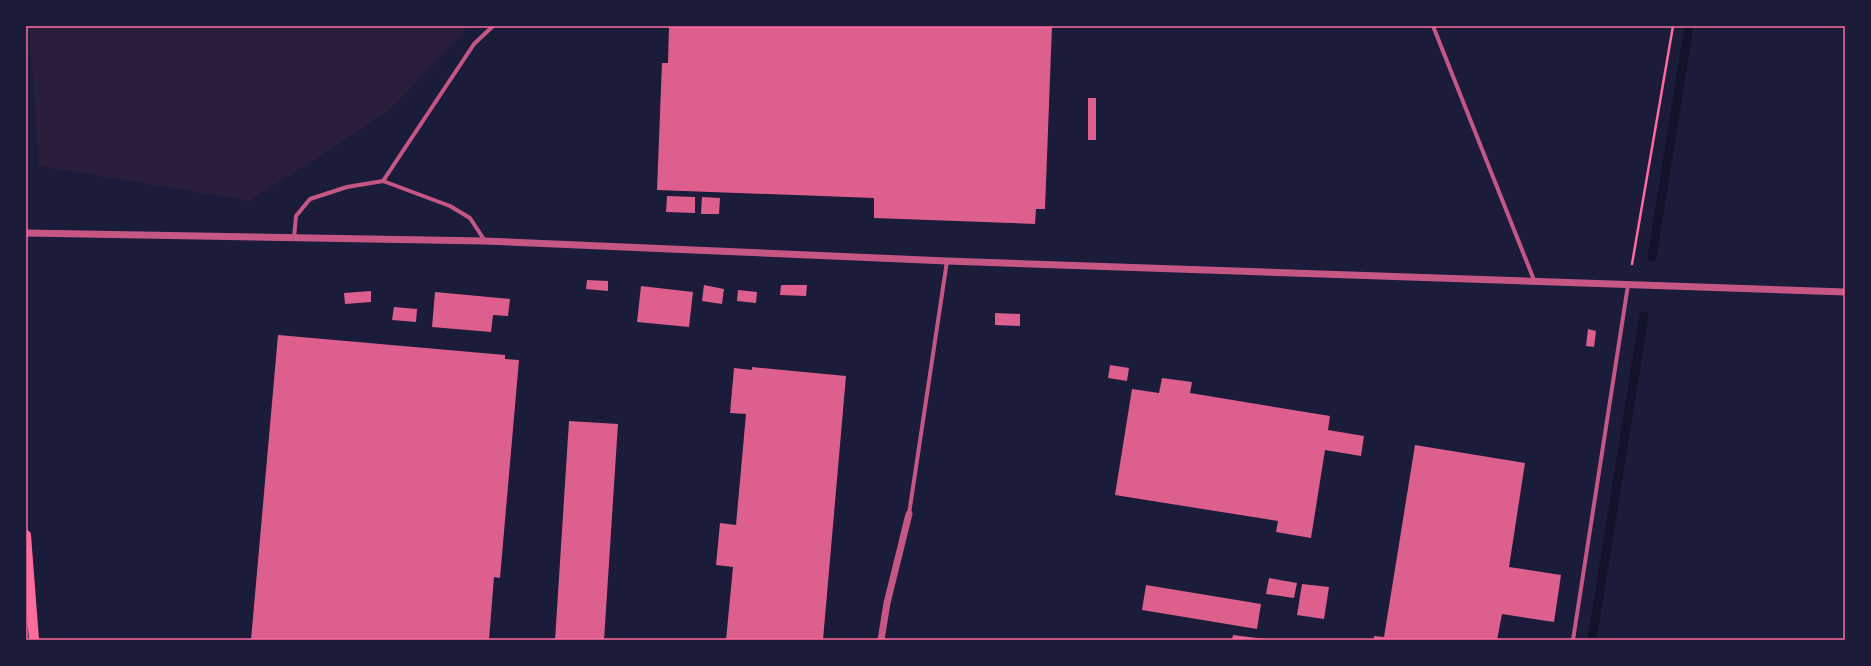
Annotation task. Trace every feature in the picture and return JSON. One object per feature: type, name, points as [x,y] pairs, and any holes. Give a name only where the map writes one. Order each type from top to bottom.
[{"type":"main road","points":[[26,535],[34,640]]},
{"type":"street","points":[[382,181],[474,44],[493,26]]},
{"type":"street","points":[[1434,26],[1534,280]]},
{"type":"street","points":[[294,238],[296,216],[310,200],[347,187],[382,181],[450,206],[470,218],[485,241]]},
{"type":"street","points":[[26,233],[485,241],[947,261],[1534,280],[1628,285],[1845,292]]},
{"type":"street","points":[[881,640],[887,602],[909,514],[947,261]]},
{"type":"street","points":[[1573,640],[1628,285]]},
{"type":"path","points":[[1628,285],[1673,26]]},
{"type":"shaded area","points":[[29,26],[469,26],[388,111],[250,201],[39,166]]},
{"type":"building","points":[[669,26],[1052,26],[1045,209],[1036,209],[1035,224],[874,218],[874,198],[657,190],[662,63],[668,63]]},
{"type":"building","points":[[1088,98],[1096,98],[1096,140],[1088,140]]},
{"type":"building","points":[[667,196],[695,197],[695,213],[666,212]]},
{"type":"building","points":[[702,197],[720,198],[719,214],[701,214]]},
{"type":"building","points":[[587,280],[608,281],[608,291],[586,289]]},
{"type":"building","points":[[704,285],[724,289],[722,304],[702,301]]},
{"type":"building","points":[[781,285],[807,285],[806,296],[780,295]]},
{"type":"building","points":[[641,286],[693,292],[689,327],[637,322]]},
{"type":"building","points":[[738,290],[757,292],[756,303],[737,301]]},
{"type":"building","points":[[371,291],[371,302],[345,304],[344,293]]},
{"type":"building","points":[[435,292],[510,299],[508,316],[493,315],[491,332],[432,327]]},
{"type":"building","points":[[394,307],[417,309],[416,322],[392,320]]},
{"type":"building","points":[[995,313],[1020,314],[1020,326],[995,325]]},
{"type":"building","points":[[1588,329],[1596,331],[1594,347],[1586,346]]},
{"type":"building","points":[[278,335],[505,355],[505,359],[519,360],[500,578],[494,577],[489,640],[251,640]]},
{"type":"building","points":[[1110,365],[1129,368],[1127,381],[1108,378]]},
{"type":"building","points":[[752,367],[846,376],[823,640],[726,640],[733,567],[716,565],[720,523],[736,525],[746,414],[730,413],[734,368],[752,370]]},
{"type":"building","points":[[1162,378],[1192,382],[1190,393],[1330,416],[1328,430],[1364,436],[1361,456],[1325,450],[1311,538],[1276,532],[1278,521],[1115,495],[1132,389],[1159,393]]},
{"type":"building","points":[[569,421],[618,424],[604,640],[555,640]]},
{"type":"building","points":[[1415,445],[1525,463],[1509,567],[1561,575],[1554,622],[1502,614],[1497,640],[1374,640],[1374,636],[1384,637]]},
{"type":"building","points":[[1269,578],[1297,583],[1294,598],[1266,594]]},
{"type":"building","points":[[1302,584],[1329,587],[1324,619],[1297,615]]},
{"type":"building","points":[[1146,585],[1261,604],[1257,629],[1142,610]]},
{"type":"building","points":[[1233,635],[1265,639],[1265,640],[1232,640]]},
{"type":"waterway","points":[[1652,257],[1689,26]]},
{"type":"waterway","points":[[1592,640],[1644,316]]}]
